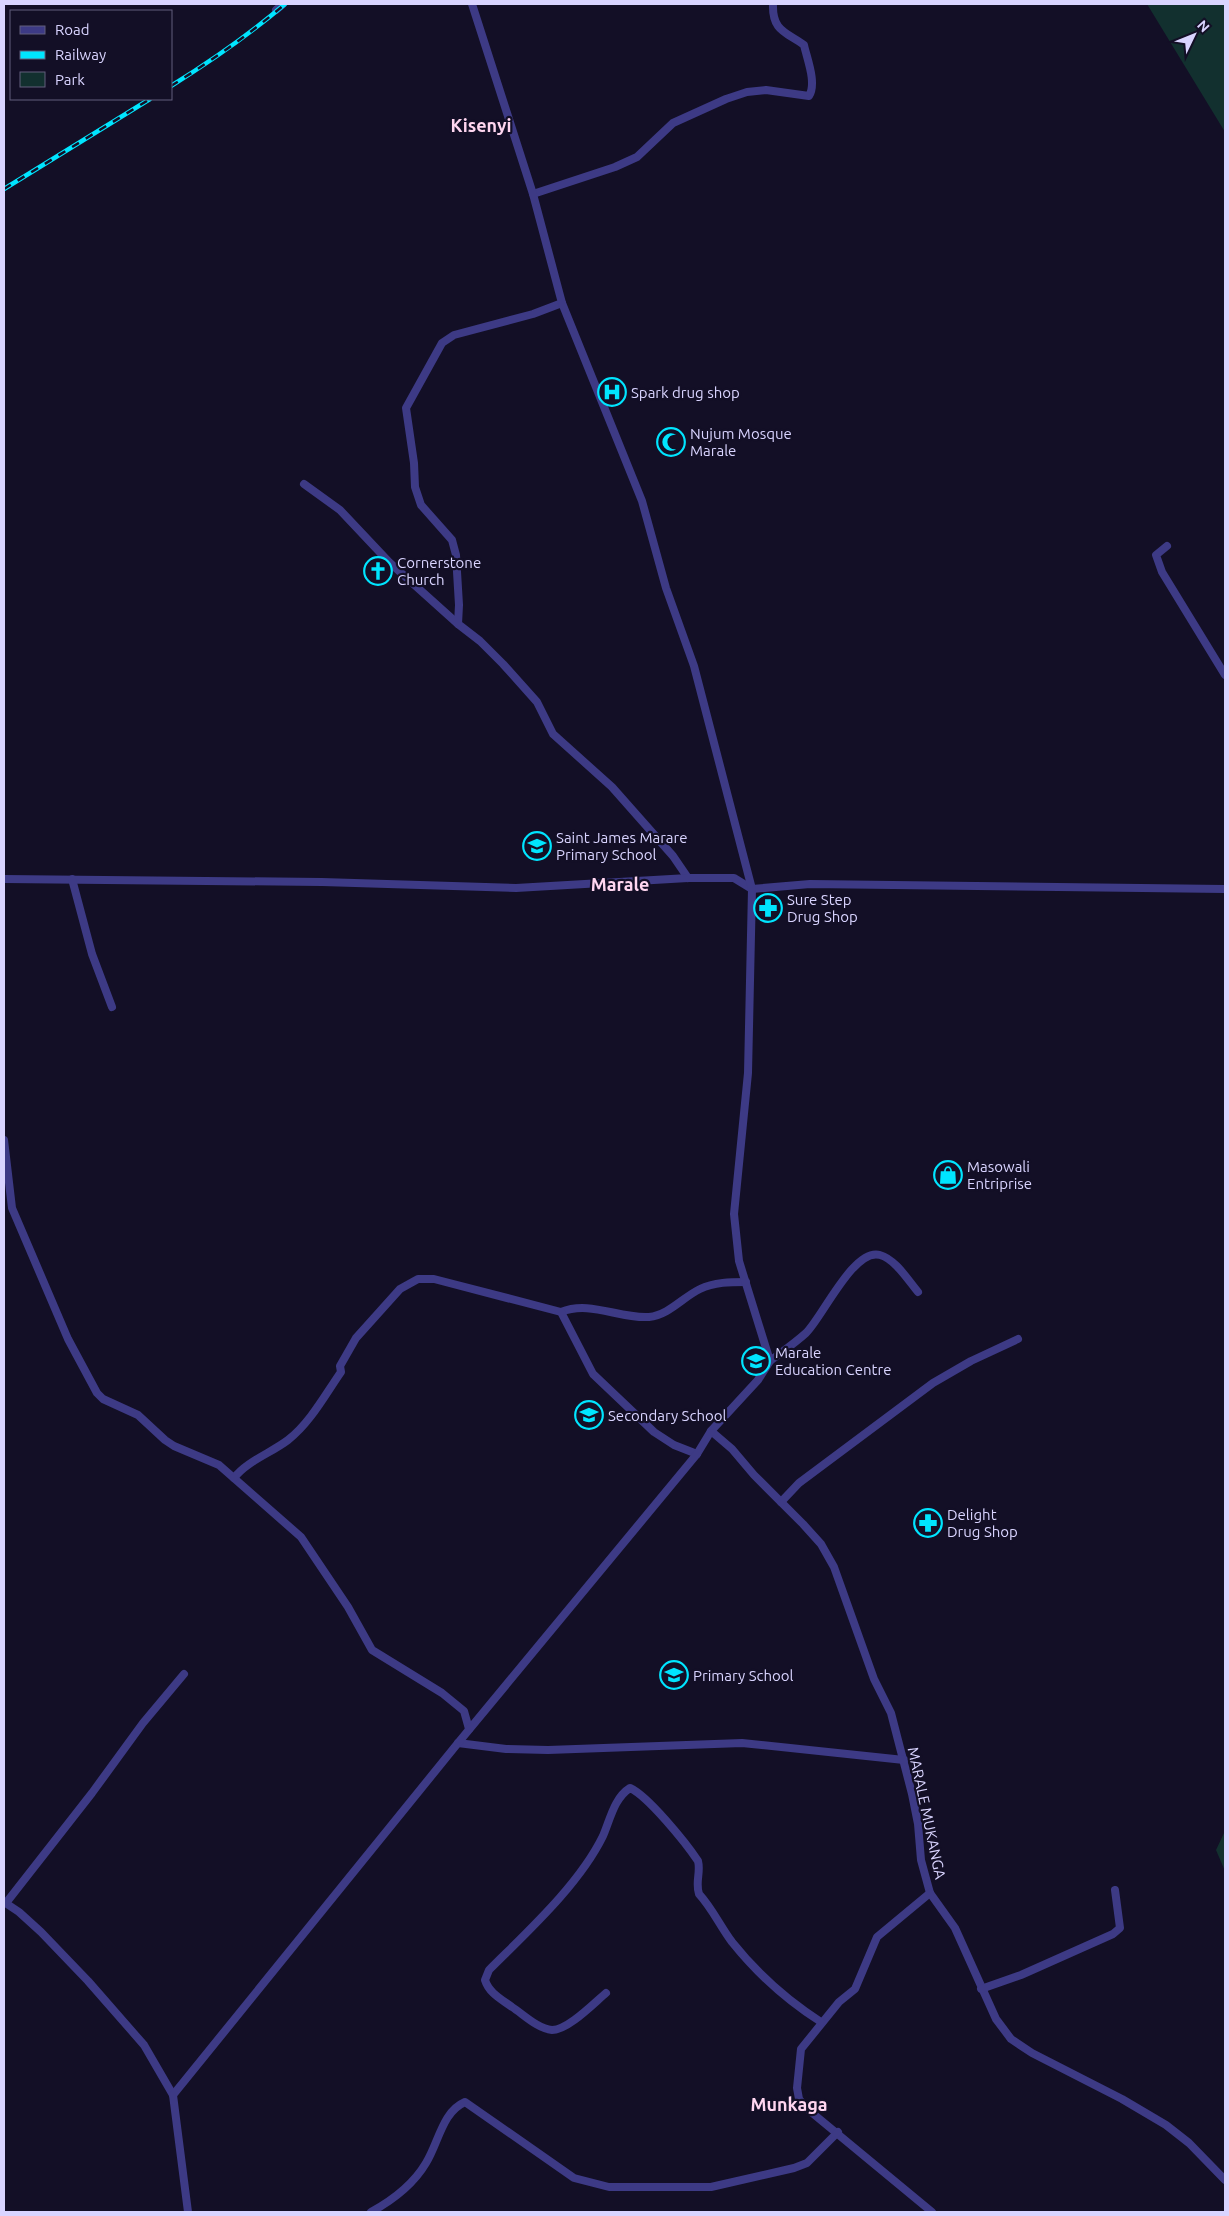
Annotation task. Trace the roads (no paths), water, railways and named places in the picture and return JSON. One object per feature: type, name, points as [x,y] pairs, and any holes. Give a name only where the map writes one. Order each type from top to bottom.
[{"type":"street","points":[[276,10],[283,4]]},
{"type":"street","points":[[472,4],[533,194],[562,303],[642,501],[666,588],[694,666],[752,889],[748,1073],[734,1214],[738,1261],[770,1361]]},
{"type":"street","points":[[533,194],[615,167],[637,157],[673,123],[726,99],[747,92],[766,90],[809,96],[812,82],[804,45],[786,36],[779,27],[772,16],[773,4]]},
{"type":"street","points":[[458,624],[459,605],[456,555],[452,540],[421,505],[415,487],[414,463],[406,408],[442,343],[454,335],[533,314],[562,303]]},
{"type":"street","points":[[304,484],[340,510],[389,562],[458,624],[480,641],[537,702],[553,734],[612,787],[673,856],[688,878]]},
{"type":"street","points":[[1167,546],[1156,555],[1162,572],[1225,675]]},
{"type":"street","points":[[4,879],[72,878],[322,882],[516,888],[688,878],[734,878],[752,889],[810,884],[1225,889]]},
{"type":"street","points":[[72,878],[92,954],[112,1007]]},
{"type":"street","points":[[4,1140],[8,1210],[35,1258],[68,1339],[96,1393],[103,1399],[138,1415],[165,1440],[214,1462],[301,1537],[348,1607],[372,1650],[442,1693],[464,1711],[469,1729]]},
{"type":"street","points":[[173,2095],[469,1729],[697,1454],[711,1431],[758,1380],[770,1361],[806,1333],[841,1282],[866,1257],[873,1254],[890,1260],[918,1292]]},
{"type":"street","points":[[234,1478],[245,1466],[289,1439],[300,1428],[341,1372],[340,1366],[356,1338],[400,1289],[411,1282],[434,1278],[561,1312],[587,1307],[614,1314],[651,1316],[666,1311],[708,1286],[746,1282]]},
{"type":"street","points":[[561,1312],[593,1374],[654,1432],[674,1445],[697,1454]]},
{"type":"street","points":[[781,1502],[799,1483],[934,1383],[1018,1339]]},
{"type":"street","name":"MARALE MUKANGA","points":[[711,1431],[732,1449],[821,1544],[834,1567],[874,1679],[891,1713],[904,1760],[918,1824],[921,1860],[930,1893],[955,1928],[996,2020],[1011,2038],[1032,2053],[1122,2099],[1166,2126],[1188,2143],[1225,2180]]},
{"type":"street","points":[[184,1674],[143,1723],[92,1793],[5,1903],[20,1912],[41,1932],[88,1981],[144,2045],[173,2095],[188,2212]]},
{"type":"street","points":[[458,1743],[506,1749],[548,1750],[742,1743],[904,1760]]},
{"type":"street","points":[[606,1993],[583,2014],[564,2026],[552,2030],[536,2023],[491,1992],[485,1980],[489,1970],[542,1918],[578,1873],[602,1838],[619,1796],[630,1788],[637,1791],[698,1861],[696,1885],[699,1894],[708,1904],[730,1940],[790,2000],[821,2022]]},
{"type":"street","points":[[981,1989],[1020,1975],[1113,1934],[1120,1928],[1115,1890]]},
{"type":"street","points":[[930,1893],[878,1937],[855,1989],[839,2002],[801,2049],[798,2088],[799,2099],[805,2107],[838,2132],[932,2212]]},
{"type":"street","points":[[372,2212],[407,2188],[426,2163],[448,2115],[457,2105],[465,2102],[574,2178],[609,2187],[711,2187],[794,2168],[807,2163],[838,2132]]},
{"type":"railway","points":[[172,85],[230,47],[285,4]]},
{"type":"railway","points":[[4,189],[148,100]]},
{"type":"place","name":"Spark drug shop","points":[[612,392]]},
{"type":"place","name":"Nujum Mosque Marale","points":[[671,442]]},
{"type":"place","name":"Cornerstone Church","points":[[378,571]]},
{"type":"place","name":"Saint James Marare Primary School","points":[[537,846]]},
{"type":"place","name":"Sure Step Drug Shop","points":[[768,908]]},
{"type":"place","name":"Masowali Entriprise","points":[[948,1175]]},
{"type":"place","name":"Marale Education Centre","points":[[756,1361]]},
{"type":"place","name":"Secondary School","points":[[589,1415]]},
{"type":"place","name":"Delight Drug Shop","points":[[928,1523]]},
{"type":"place","name":"Primary School","points":[[674,1675]]},
{"type":"district","name":"Kisenyi","points":[[481,125]]},
{"type":"district","name":"Marale","points":[[620,884]]},
{"type":"district","name":"Munkaga","points":[[789,2104]]}]
